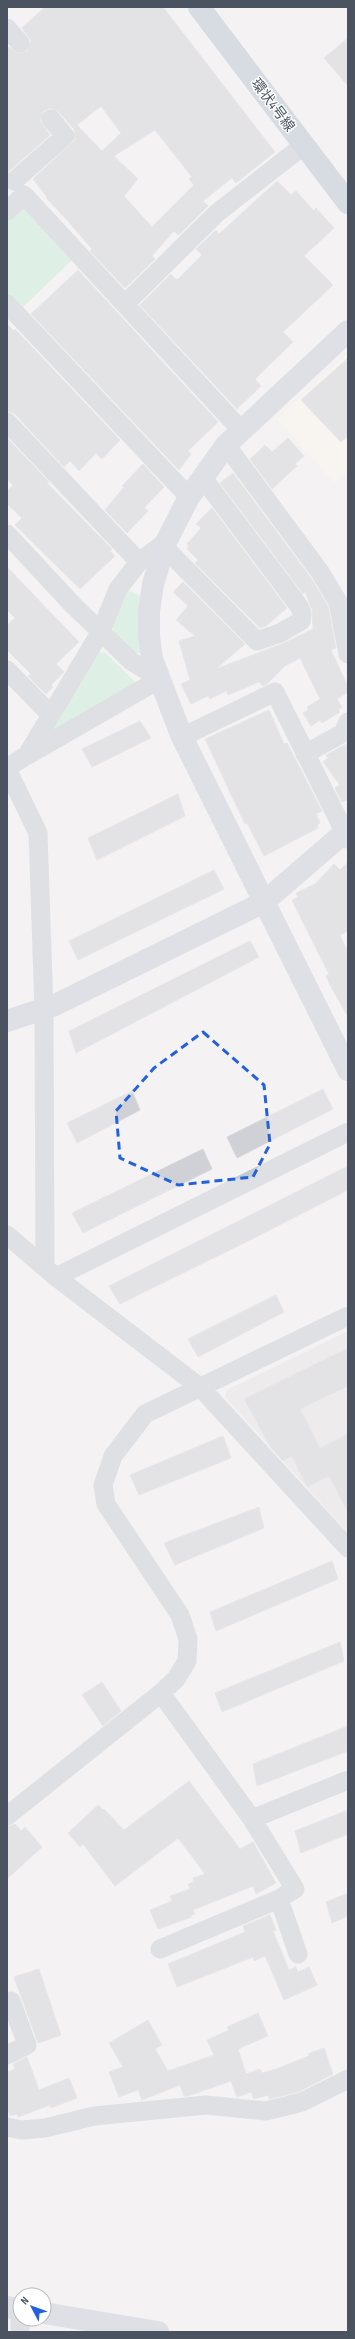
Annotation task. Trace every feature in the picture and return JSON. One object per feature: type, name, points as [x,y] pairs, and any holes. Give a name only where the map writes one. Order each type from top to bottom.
[{"type":"main road","name":"環状4号線","points":[[199,7],[348,203]]},
{"type":"street","points":[[7,28],[20,42]]},
{"type":"street","points":[[7,211],[15,183],[65,136],[51,119]]},
{"type":"street","points":[[125,304],[217,213],[304,145]]},
{"type":"street","points":[[15,183],[125,304],[233,437],[338,602],[348,654]]},
{"type":"street","points":[[7,304],[189,497]]},
{"type":"street","points":[[348,332],[233,437],[202,478],[189,497],[165,544],[153,584],[149,611],[149,636],[152,659],[182,737],[348,1070]]},
{"type":"street","points":[[7,422],[139,562]]},
{"type":"street","points":[[165,544],[257,641],[280,633],[300,620],[302,615],[301,609],[294,598],[202,478]]},
{"type":"street","points":[[7,534],[73,605],[131,661],[160,679]]},
{"type":"street","points":[[26,756],[101,631],[118,589],[139,562],[165,544]]},
{"type":"street","points":[[7,670],[50,714]]},
{"type":"street","points":[[51,1272],[38,833],[7,768],[160,679]]},
{"type":"street","points":[[7,1021],[44,1010],[264,902],[347,833],[274,692],[182,737]]},
{"type":"street","points":[[305,754],[342,733],[348,722]]},
{"type":"street","points":[[51,1272],[348,1132]]},
{"type":"street","points":[[7,1235],[51,1272],[201,1388],[348,1548]]},
{"type":"street","points":[[7,1816],[160,1693],[176,1679],[188,1660],[188,1639],[180,1615],[106,1504],[103,1484],[113,1456],[145,1414],[348,1316]]},
{"type":"street","points":[[160,1693],[252,1819],[295,1889],[279,1899],[160,1949]]},
{"type":"street","points":[[252,1819],[348,1780]]},
{"type":"street","points":[[279,1899],[298,1954]]},
{"type":"street","points":[[7,2002],[11,2001],[27,2045],[7,2055]]},
{"type":"street","points":[[7,2127],[22,2130],[45,2128],[94,2116],[206,2105],[266,2111],[302,2102],[346,2083]]},
{"type":"street","points":[[52,2314],[158,2332]]},
{"type":"highlighted area","points":[[203,1032],[264,1085],[270,1144],[253,1177],[178,1185],[120,1158],[116,1111],[154,1068]]},
{"type":"shaded area","points":[[348,354],[348,472],[334,483],[277,419]]},
{"type":"shaded area","points":[[348,1331],[348,1533],[225,1397],[227,1390]]},
{"type":"green space","points":[[20,207],[31,208],[74,258],[19,311],[7,299],[7,219]]},
{"type":"green space","points":[[131,591],[140,596],[140,653],[135,653],[113,631],[112,615],[123,594]]},
{"type":"green space","points":[[99,652],[106,653],[136,683],[44,737]]},
{"type":"building","points":[[45,7],[163,7],[275,152],[236,183],[232,178],[203,201],[208,206],[181,233],[178,235],[174,231],[152,256],[155,259],[125,288],[90,251],[92,249],[46,198],[47,197],[33,179],[75,140],[74,129],[59,112],[50,108],[44,111],[40,121],[50,135],[7,173],[7,49],[9,47],[17,53],[27,51],[31,41],[22,28]],"holes":[[[101,106],[121,133],[102,151],[77,125]],[[155,130],[192,177],[189,179],[194,185],[152,227],[124,196],[138,179],[114,156]]]},
{"type":"building","points":[[348,38],[348,86],[324,58]]},
{"type":"building","points":[[277,181],[291,195],[296,191],[314,211],[316,208],[334,228],[304,256],[333,285],[283,332],[293,342],[255,379],[261,386],[237,409],[140,305],[171,274],[177,280],[202,255],[196,249],[216,230],[219,234]]},
{"type":"building","points":[[78,270],[218,422],[188,451],[191,454],[179,470],[31,314]]},
{"type":"building","points":[[7,324],[14,331],[15,329],[120,440],[102,459],[96,453],[79,471],[70,461],[64,467],[15,414],[7,411]]},
{"type":"building","points":[[348,358],[348,436],[341,442],[301,400]]},
{"type":"building","points":[[7,438],[49,482],[47,483],[112,549],[110,551],[115,556],[80,589],[15,525],[22,518],[7,504],[7,491],[13,485],[7,479]]},
{"type":"building","points":[[288,438],[304,456],[295,464],[297,466],[272,489],[250,459],[265,445],[272,452]]},
{"type":"building","points":[[143,464],[164,487],[144,508],[148,511],[127,533],[105,510],[124,487],[122,486]]},
{"type":"building","points":[[233,473],[311,578],[328,606],[336,648],[331,650],[348,687],[348,692],[337,699],[342,707],[338,710],[340,712],[322,723],[320,720],[311,726],[303,713],[308,710],[307,707],[320,699],[300,658],[285,666],[263,686],[259,682],[228,695],[226,691],[210,699],[208,696],[191,704],[181,684],[190,680],[179,641],[195,636],[176,620],[188,606],[173,592],[183,582],[245,644],[216,669],[284,643],[313,629],[312,609],[305,592],[303,594],[220,483]]},
{"type":"building","points":[[212,508],[287,608],[266,626],[260,628],[195,563],[198,560],[187,549],[189,547],[187,544],[201,528],[196,524]]},
{"type":"building","points":[[7,567],[79,642],[56,664],[64,672],[51,685],[53,687],[46,694],[28,676],[31,674],[7,650],[7,625],[15,618],[7,610]]},
{"type":"building","points":[[269,710],[284,744],[287,743],[322,811],[316,814],[320,823],[317,825],[318,828],[264,856],[247,823],[245,824],[205,739]]},
{"type":"building","points":[[140,721],[151,738],[92,767],[82,749]]},
{"type":"building","points":[[348,743],[348,800],[342,802],[335,788],[340,785],[323,762],[328,758],[326,755]]},
{"type":"building","points":[[178,794],[185,816],[97,860],[88,838]]},
{"type":"building","points":[[348,862],[348,931],[340,935],[348,952],[348,1017],[330,985],[326,976],[329,974],[292,900],[298,897],[296,893],[315,884],[334,864],[340,870]]},
{"type":"building","points":[[214,870],[224,889],[78,960],[69,941]]},
{"type":"building","points":[[250,941],[259,957],[76,1053],[69,1031]]},
{"type":"building","points":[[323,1089],[333,1109],[237,1158],[227,1137]]},
{"type":"building","points":[[132,1091],[140,1110],[77,1143],[67,1123]]},
{"type":"building","points":[[203,1149],[212,1169],[83,1233],[72,1213]]},
{"type":"building","points":[[348,1166],[348,1190],[250,1240],[120,1304],[109,1286]]},
{"type":"building","points":[[276,1295],[284,1312],[198,1357],[188,1339]]},
{"type":"building","points":[[348,1348],[348,1386],[300,1409],[320,1448],[348,1434],[348,1512],[329,1476],[307,1487],[292,1456],[283,1461],[271,1448],[244,1399]]},
{"type":"building","points":[[223,1436],[231,1458],[139,1495],[130,1475]]},
{"type":"building","points":[[259,1507],[264,1528],[175,1565],[164,1543]]},
{"type":"building","points":[[332,1561],[338,1579],[216,1631],[210,1612]]},
{"type":"building","points":[[340,1642],[344,1661],[222,1712],[215,1693]]},
{"type":"building","points":[[102,1682],[121,1711],[103,1726],[82,1695]]},
{"type":"building","points":[[348,1726],[348,1751],[257,1786],[253,1764]]},
{"type":"building","points":[[189,1781],[240,1849],[253,1842],[276,1883],[256,1894],[253,1886],[193,1910],[195,1914],[191,1915],[192,1917],[158,1929],[150,1910],[172,1901],[170,1896],[190,1889],[188,1884],[194,1882],[193,1878],[205,1874],[178,1838],[115,1886],[83,1844],[80,1847],[68,1833],[98,1805],[103,1810],[104,1809],[124,1830]]},
{"type":"building","points":[[348,1810],[348,1834],[301,1853],[295,1831]]},
{"type":"building","points":[[15,1824],[21,1831],[25,1827],[42,1847],[7,1879],[7,1827]]},
{"type":"building","points":[[348,1893],[348,1916],[332,1923],[326,1902]]},
{"type":"building","points":[[270,1915],[276,1930],[273,1931],[289,1970],[296,1967],[298,1972],[309,1967],[317,1985],[284,2000],[265,1956],[254,1961],[253,1957],[177,1987],[168,1964],[245,1932],[243,1926]]},
{"type":"building","points":[[39,1969],[61,2035],[38,2043],[14,1977]]},
{"type":"building","points":[[258,2013],[268,2036],[238,2049],[246,2074],[260,2069],[262,2073],[276,2069],[309,2056],[308,2054],[324,2048],[333,2074],[298,2092],[269,2099],[268,2095],[254,2099],[251,2092],[237,2097],[231,2081],[188,2096],[184,2096],[180,2085],[142,2100],[138,2090],[119,2097],[109,2072],[123,2067],[109,2043],[148,2020],[162,2045],[155,2049],[168,2071],[214,2055],[207,2040],[229,2030],[227,2027]]},
{"type":"building","points":[[27,2057],[39,2090],[69,2078],[77,2098],[51,2108],[50,2105],[18,2117],[17,2114],[10,2116],[7,2108],[7,2072],[15,2069],[13,2064]]}]
